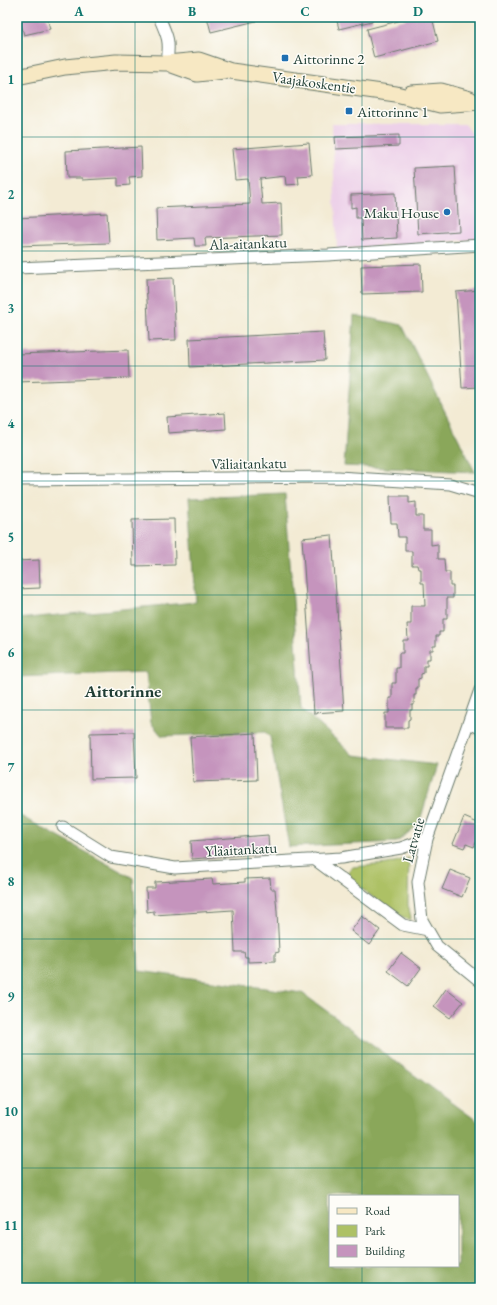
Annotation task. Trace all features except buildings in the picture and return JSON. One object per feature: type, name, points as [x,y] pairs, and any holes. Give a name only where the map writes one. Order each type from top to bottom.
[{"type":"main road","name":"Vaajakoskentie","points":[[17,77],[80,65],[116,62],[167,63],[197,74],[231,71],[396,94],[441,91],[480,102]]},
{"type":"street","points":[[159,17],[168,38],[169,49],[167,63]]},
{"type":"street","name":"Ala-aitankatu","points":[[17,268],[328,255],[480,245]]},
{"type":"street","name":"Väliaitankatu","points":[[17,480],[338,477],[450,484],[480,493]]},
{"type":"street","name":"Latvatie","points":[[480,690],[427,839],[418,882],[422,920],[437,946],[480,981]]},
{"type":"street","points":[[469,723],[480,728]]},
{"type":"street","name":"Yläaitankatu","points":[[63,827],[111,857],[175,868],[341,858],[401,848],[427,839]]},
{"type":"street","points":[[314,859],[403,925],[428,930]]},
{"type":"shaded area","points":[[332,124],[465,124],[472,134],[480,164],[480,239],[337,249]]},
{"type":"green space","points":[[354,315],[402,325],[475,472],[344,466]]},
{"type":"green space","points":[[285,494],[301,708],[353,755],[437,765],[419,824],[397,842],[289,847],[270,737],[265,732],[162,736],[151,723],[146,672],[17,677],[17,619],[196,602],[189,498]]},
{"type":"green space","points":[[17,814],[133,878],[139,971],[302,993],[480,1123],[480,1288],[17,1288]]},
{"type":"green space","points":[[409,858],[408,905],[411,917],[409,920],[389,910],[348,878],[348,872],[353,867],[387,864]]},
{"type":"place","name":"Aittorinne 2","points":[[285,58]]},
{"type":"place","name":"Aittorinne 1","points":[[349,111]]},
{"type":"place","name":"Maku House","points":[[447,212]]},
{"type":"district","name":"Aittorinne","points":[[123,691]]}]
